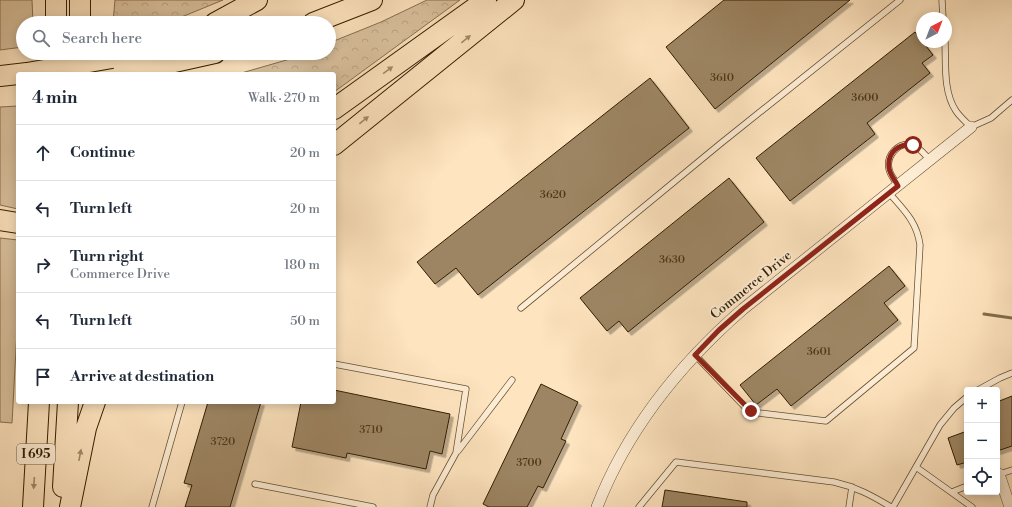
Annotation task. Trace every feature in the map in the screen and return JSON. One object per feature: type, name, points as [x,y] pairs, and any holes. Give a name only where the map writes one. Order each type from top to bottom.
[{"type":"highway","points":[[56,0],[56,16]]},
{"type":"highway","points":[[80,0],[80,16]]},
{"type":"highway","points":[[228,16],[257,0]]},
{"type":"highway","points":[[331,16],[372,0]]},
{"type":"highway","points":[[336,108],[486,0]]},
{"type":"highway","points":[[336,143],[514,0]]},
{"type":"highway","points":[[56,60],[56,72]]},
{"type":"highway","points":[[79,72],[80,60]]},
{"type":"highway","points":[[107,68],[120,60]]},
{"type":"highway","points":[[70,72],[165,60]]},
{"type":"highway","points":[[0,76],[16,77]]},
{"type":"highway","points":[[0,81],[16,78]]},
{"type":"highway","points":[[0,220],[16,223]]},
{"type":"highway","name":"I 695","points":[[33,507],[39,404]]},
{"type":"highway","name":"I 695","points":[[62,507],[68,404]]},
{"type":"highway","points":[[70,507],[86,428],[94,404]]},
{"type":"street","name":"Commerce Drive","points":[[597,507],[616,466],[634,434],[654,404],[695,355],[719,330],[743,309],[971,127]]},
{"type":"street","points":[[1000,480],[1010,507]]},
{"type":"lane","points":[[520,308],[720,144],[900,0]]},
{"type":"lane","points":[[942,0],[943,12]]},
{"type":"lane","points":[[945,48],[947,87],[951,101],[956,111],[971,127],[991,118],[1012,100]]},
{"type":"lane","points":[[898,186],[889,169],[889,163],[894,150],[906,144],[913,145],[920,149],[930,160]]},
{"type":"lane","points":[[695,355],[751,411],[826,421],[914,348],[920,245],[918,234],[909,216],[889,193]]},
{"type":"lane","points":[[336,364],[466,389],[456,453]]},
{"type":"lane","points":[[984,387],[1012,373]]},
{"type":"lane","points":[[430,507],[433,495],[456,453],[512,380]]},
{"type":"lane","points":[[639,507],[676,462],[834,482],[852,486],[892,507],[940,425],[954,408],[964,400]]},
{"type":"lane","points":[[152,507],[181,404]]},
{"type":"lane","points":[[916,467],[972,507]]},
{"type":"lane","points":[[1000,474],[1012,470]]},
{"type":"lane","points":[[255,484],[373,507]]},
{"type":"lane","points":[[849,507],[852,486]]},
{"type":"lane","points":[[952,492],[964,487]]},
{"type":"green space","points":[[0,0],[32,0],[33,16],[16,16],[16,48],[0,50]]},
{"type":"green space","points":[[115,0],[223,0],[184,16],[114,16]]},
{"type":"green space","points":[[427,0],[460,0],[336,91],[336,72],[245,72],[287,60],[336,60],[336,40],[381,22]]},
{"type":"green space","points":[[16,106],[16,209],[0,205],[0,107]]},
{"type":"green space","points":[[0,238],[16,240],[16,349],[12,423],[0,422]]},
{"type":"building","points":[[724,0],[850,0],[715,109],[666,47]]},
{"type":"building","points":[[915,32],[916,48],[928,48],[933,55],[922,63],[930,73],[867,123],[875,134],[790,201],[756,158]]},
{"type":"building","points":[[650,78],[689,128],[478,295],[456,268],[435,284],[417,262]]},
{"type":"building","points":[[729,178],[764,222],[628,332],[619,321],[607,331],[580,298]]},
{"type":"building","points":[[889,266],[905,286],[884,303],[898,320],[791,406],[777,389],[756,405],[740,385]]},
{"type":"building","points":[[541,384],[578,402],[561,439],[566,441],[543,488],[538,486],[527,507],[489,507],[483,504]]},
{"type":"building","points":[[336,390],[450,414],[442,454],[430,451],[426,469],[347,453],[346,458],[292,447],[301,404],[336,404]]},
{"type":"building","points":[[1012,396],[1012,446],[1000,450],[1000,423],[1000,401]]},
{"type":"building","points":[[207,404],[260,404],[230,507],[185,507],[192,485],[184,483]]},
{"type":"building","points":[[964,432],[964,463],[957,465],[948,438]]},
{"type":"building","points":[[665,490],[747,502],[747,507],[662,507]]},
{"type":"waterway","points":[[984,314],[1012,318]]},
{"type":"route","points":[[751,411],[745,407],[695,355],[719,330],[743,309],[898,186],[889,169],[891,156],[894,150],[900,146],[906,144],[913,145]]}]
